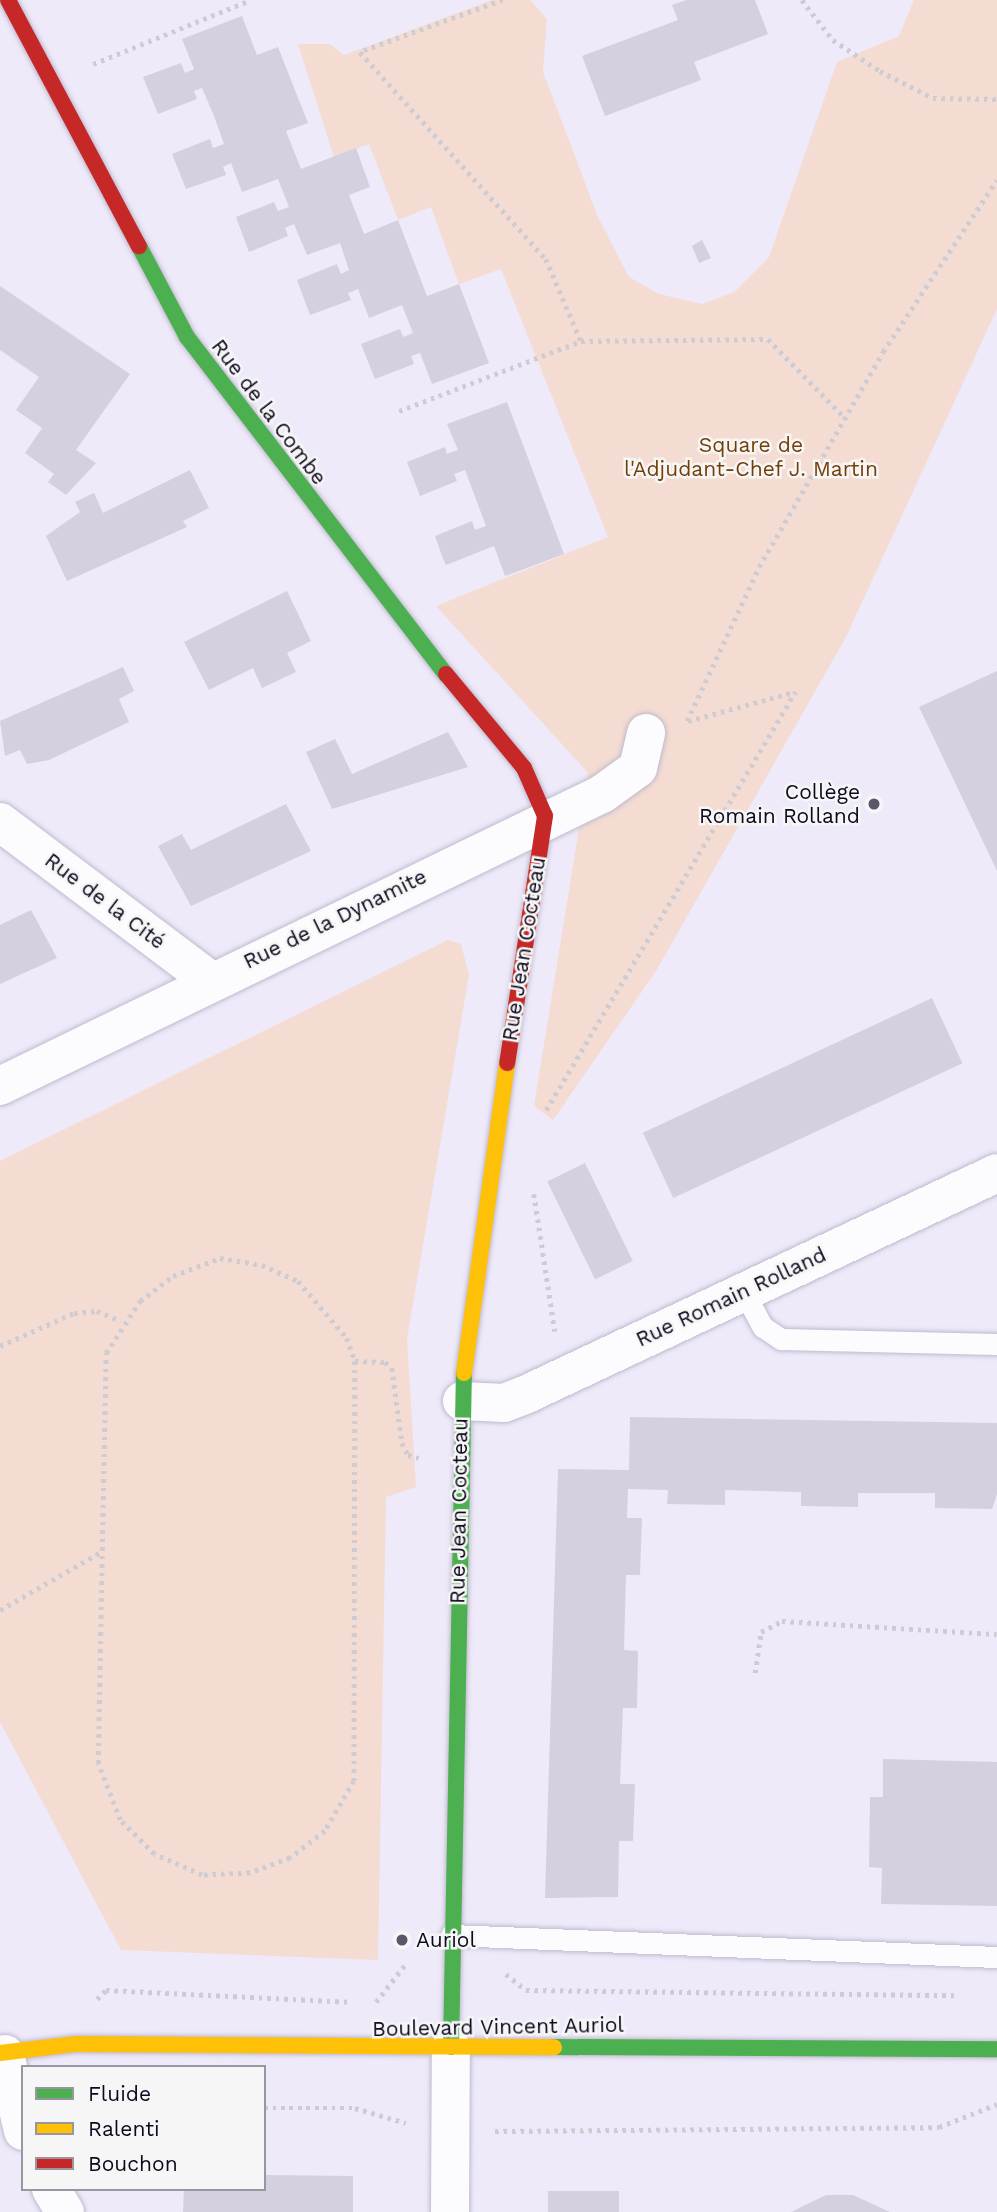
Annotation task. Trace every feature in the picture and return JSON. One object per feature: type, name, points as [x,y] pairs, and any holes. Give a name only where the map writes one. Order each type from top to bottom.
[{"type":"street","name":"Rue de la Combe","points":[[8,0],[187,338],[378,592],[524,768],[545,816]]},
{"type":"street","name":"Rue de la Dynamite","points":[[0,1086],[545,816],[602,794],[638,768],[646,733]]},
{"type":"street","name":"Rue Jean Cocteau","points":[[450,2212],[458,1453],[474,1259],[545,816]]},
{"type":"street","name":"Rue de la Cité","points":[[0,822],[210,980]]},
{"type":"street","name":"Rue Romain Rolland","points":[[462,1401],[504,1403],[997,1173]]},
{"type":"street","name":"Boulevard Vincent Auriol","points":[[2,2053],[76,2044],[997,2049]]},
{"type":"street","points":[[2,2053],[21,2124]]},
{"type":"street","points":[[52,2191],[65,2212]]},
{"type":"lane","points":[[744,1292],[762,1327],[781,1339],[997,1344]]},
{"type":"lane","points":[[451,1935],[997,1957]]},
{"type":"path","points":[[51,81],[251,0]]},
{"type":"path","points":[[503,0],[360,52],[546,259],[581,341]]},
{"type":"path","points":[[802,0],[833,40],[880,71],[933,98],[997,99]]},
{"type":"path","points":[[688,721],[759,567],[845,418],[997,180]]},
{"type":"path","points":[[400,411],[581,341],[768,339],[845,418]]},
{"type":"path","points":[[541,1125],[795,692],[646,733]]},
{"type":"path","points":[[534,1188],[562,1377]]},
{"type":"path","points":[[220,1258],[262,1265],[299,1281],[347,1338],[355,1361],[354,1781],[325,1831],[289,1858],[250,1873],[202,1875],[154,1854],[120,1820],[97,1763],[106,1353],[121,1321],[173,1276],[220,1258]]},
{"type":"path","points":[[0,1346],[74,1313],[97,1311],[121,1321]]},
{"type":"path","points":[[355,1361],[385,1362],[392,1368],[408,1455],[458,1453]]},
{"type":"path","points":[[0,1610],[102,1552]]},
{"type":"path","points":[[755,1673],[761,1632],[782,1621],[997,1634]]},
{"type":"path","points":[[373,2005],[415,1952],[488,1960],[526,1990],[969,1995]]},
{"type":"path","points":[[76,2044],[76,2019],[106,1990],[345,1997],[353,2010]]},
{"type":"path","points":[[266,2108],[355,2108],[451,2132],[939,2127],[997,2104]]},
{"type":"green space","name":"Square de l'Adjudant-Chef J. Martin","points":[[492,0],[530,0],[547,19],[543,72],[598,217],[629,277],[659,294],[702,304],[734,292],[769,257],[837,62],[899,36],[914,0],[997,0],[997,309],[846,637],[656,971],[553,1120],[534,1106],[588,773],[436,606],[608,537],[501,269],[459,284],[431,207],[398,220],[369,144],[334,157],[298,44],[330,44],[344,55]]},
{"type":"green space","points":[[448,940],[461,944],[469,975],[407,1339],[416,1487],[386,1497],[378,1960],[121,1950],[0,1722],[0,1161]]},
{"type":"building","points":[[686,0],[755,0],[768,34],[694,62],[701,80],[605,116],[582,56],[678,20],[672,5]]},
{"type":"building","points":[[242,16],[257,55],[278,47],[308,123],[286,131],[301,169],[356,148],[370,187],[349,195],[364,234],[398,220],[427,296],[459,284],[489,363],[432,384],[420,353],[411,356],[414,364],[375,379],[361,344],[400,329],[403,337],[413,333],[402,305],[369,318],[358,289],[348,293],[351,300],[310,315],[297,280],[337,264],[341,274],[349,270],[340,243],[307,255],[294,224],[285,228],[288,236],[249,252],[236,217],[274,202],[278,211],[289,207],[278,179],[242,192],[231,163],[223,167],[226,175],[186,189],[172,154],[210,139],[213,148],[224,144],[214,116],[202,88],[194,91],[197,99],[158,114],[143,77],[181,63],[185,73],[194,69],[182,39]]},
{"type":"building","points":[[702,240],[711,258],[699,263],[692,246]]},
{"type":"building","points":[[0,286],[130,374],[76,450],[96,463],[66,495],[48,482],[54,474],[25,453],[42,428],[16,410],[39,377],[0,350]]},
{"type":"building","points":[[507,402],[564,554],[505,576],[494,546],[446,565],[435,536],[472,521],[475,530],[486,526],[465,470],[454,474],[457,481],[420,496],[407,462],[445,447],[447,454],[458,450],[447,424]]},
{"type":"building","points":[[190,470],[209,508],[183,521],[187,527],[67,581],[46,536],[80,512],[75,502],[94,493],[103,513]]},
{"type":"building","points":[[287,591],[311,641],[287,653],[296,672],[262,688],[253,668],[209,690],[184,642]]},
{"type":"building","points":[[123,667],[134,691],[119,699],[129,722],[49,760],[27,764],[20,750],[5,756],[0,721]]},
{"type":"building","points":[[997,671],[997,871],[919,707]]},
{"type":"building","points":[[448,732],[468,767],[332,809],[306,752],[335,739],[352,774]]},
{"type":"building","points":[[286,804],[311,851],[191,906],[158,846],[182,834],[191,850]]},
{"type":"building","points":[[31,910],[57,958],[0,984],[0,925]]},
{"type":"building","points":[[932,998],[962,1063],[673,1198],[643,1133]]},
{"type":"building","points":[[585,1163],[633,1261],[595,1279],[547,1181]]},
{"type":"building","points":[[630,1417],[997,1423],[997,1494],[992,1509],[935,1508],[935,1493],[858,1493],[858,1507],[801,1506],[801,1492],[725,1490],[725,1505],[667,1504],[668,1490],[628,1489],[627,1518],[642,1518],[640,1575],[626,1575],[624,1650],[638,1651],[637,1708],[623,1708],[620,1784],[635,1784],[633,1841],[619,1841],[618,1897],[545,1898],[558,1469],[629,1470]]},
{"type":"building","points":[[883,1759],[997,1762],[997,1906],[881,1904],[882,1868],[869,1867],[870,1797],[883,1797]]},
{"type":"building","points":[[266,2175],[353,2176],[353,2212],[183,2212],[184,2191],[266,2191]]},
{"type":"building","points":[[548,2191],[619,2191],[619,2212],[548,2212]]},
{"type":"building","points":[[826,2195],[853,2195],[890,2212],[791,2212]]},
{"type":"traffic: fast","points":[[139,246],[187,337],[446,674]]},
{"type":"traffic: fast","points":[[451,2047],[464,1373]]},
{"type":"traffic: fast","points":[[554,2047],[997,2049]]},
{"type":"traffic: slow","points":[[464,1373],[507,1063]]},
{"type":"traffic: slow","points":[[0,2053],[76,2044],[554,2047]]},
{"type":"traffic: jam","points":[[8,0],[139,246]]},
{"type":"traffic: jam","points":[[446,674],[524,768],[545,816],[507,1063]]},
{"type":"place","name":"Collège Romain Rolland","points":[[874,804]]},
{"type":"place","name":"Auriol","points":[[402,1940]]}]
